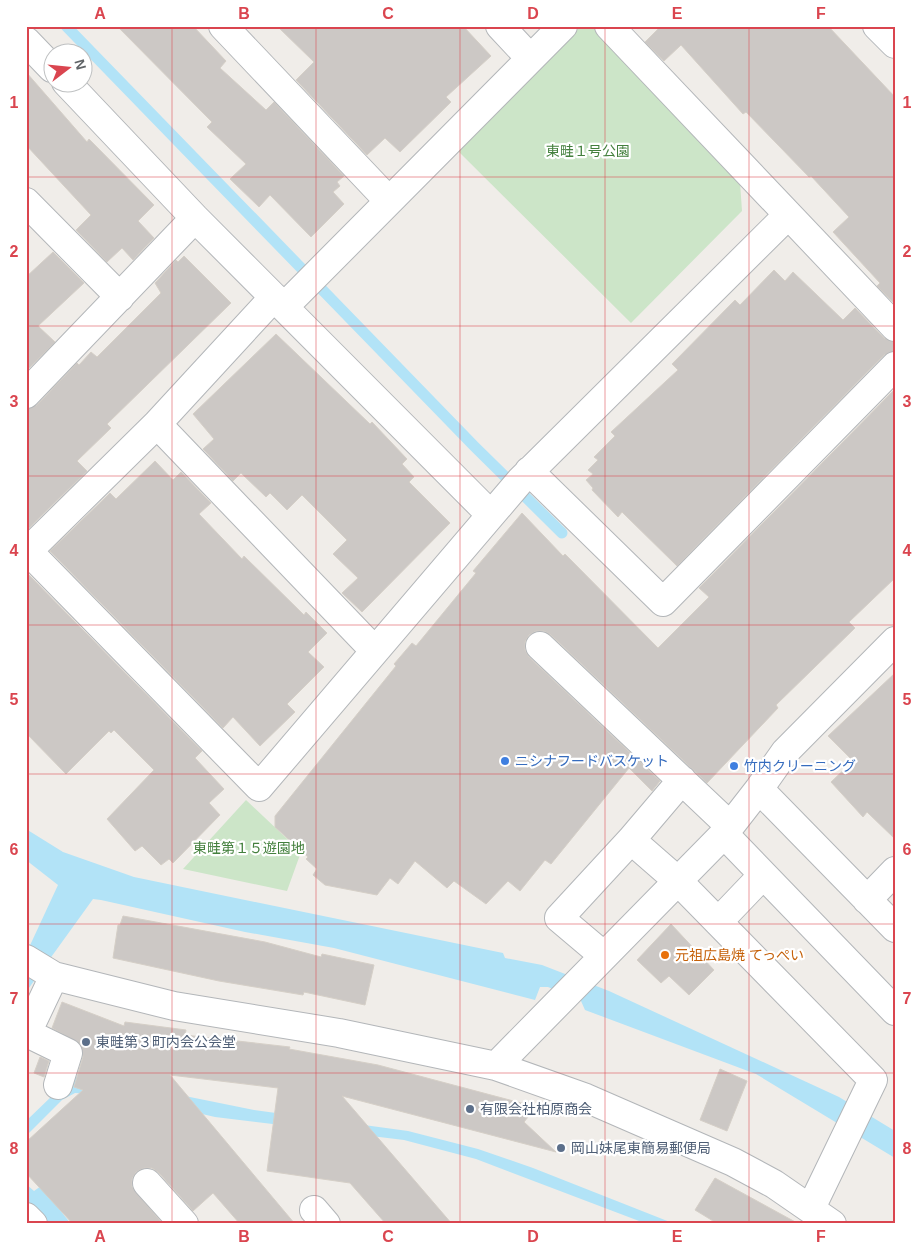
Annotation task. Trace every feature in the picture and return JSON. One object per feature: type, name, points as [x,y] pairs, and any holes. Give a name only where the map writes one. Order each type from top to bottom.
[{"type":"street","points":[[223,26],[389,201]]},
{"type":"street","points":[[500,26],[530,58]]},
{"type":"street","points":[[563,26],[312,279],[279,302],[28,551],[259,786],[519,482],[788,215]]},
{"type":"street","points":[[609,26],[895,327]]},
{"type":"street","points":[[878,26],[895,44]]},
{"type":"street","points":[[26,41],[42,58]]},
{"type":"street","points":[[75,92],[195,218],[490,514]]},
{"type":"street","points":[[26,202],[120,297]]},
{"type":"street","points":[[26,394],[195,218]]},
{"type":"street","points":[[519,482],[663,602],[895,366]]},
{"type":"street","points":[[157,424],[375,651]]},
{"type":"street","points":[[496,1066],[727,830],[759,790],[784,752],[895,641]]},
{"type":"street","points":[[540,646],[682,780],[727,830],[762,876],[895,1012]]},
{"type":"street","points":[[604,956],[559,918],[631,840],[682,780]]},
{"type":"street","points":[[759,790],[895,928]]},
{"type":"street","points":[[58,1085],[68,1053],[27,1033],[41,968],[174,1006],[339,1033],[496,1066],[586,1098],[684,1139],[733,1162],[821,1216],[848,1132],[861,1106],[884,1082],[678,881],[631,840]]},
{"type":"street","points":[[867,900],[895,871]]},
{"type":"street","points":[[718,922],[762,876]]},
{"type":"street","points":[[147,1183],[184,1224]]},
{"type":"street","points":[[26,1217],[33,1224]]},
{"type":"green space","name":"東畦１号公園","points":[[578,29],[599,29],[740,182],[742,211],[631,323],[458,151]]},
{"type":"green space","name":"東畦第１５遊園地","points":[[246,800],[301,852],[287,891],[183,869]]},
{"type":"water","points":[[26,829],[63,852],[134,877],[503,953],[505,958],[542,965],[609,991],[839,1097],[895,1131],[895,1158],[756,1074],[585,1010],[581,1001],[548,987],[540,987],[535,1000],[334,948],[245,932],[101,900],[93,899],[26,992],[26,954],[58,885],[26,860]]},
{"type":"water","points":[[66,1074],[108,1084],[180,1095],[254,1110],[408,1131],[478,1149],[533,1168],[675,1224],[647,1224],[476,1159],[404,1140],[215,1117],[125,1096],[75,1093],[62,1100],[26,1136],[26,1121],[53,1095]]},
{"type":"water","points":[[26,1184],[34,1191],[41,1186],[71,1224],[42,1224],[26,1206]]},
{"type":"building","points":[[117,26],[193,26],[226,61],[220,68],[266,110],[274,102],[344,176],[337,182],[340,186],[333,192],[344,204],[311,237],[270,195],[259,207],[230,179],[246,164],[207,127],[212,122]]},
{"type":"building","points":[[277,26],[463,26],[491,56],[446,97],[451,102],[400,152],[385,138],[367,155],[296,80],[314,62]]},
{"type":"building","points":[[661,26],[828,26],[895,97],[895,304],[877,286],[880,283],[833,232],[849,217],[811,176],[809,177],[746,112],[743,114],[681,45],[664,61],[645,42]]},
{"type":"building","points":[[26,72],[87,142],[89,139],[154,205],[138,221],[154,238],[133,260],[122,248],[107,262],[76,230],[91,215],[26,145]]},
{"type":"building","points":[[53,252],[84,283],[38,326],[55,342],[26,371],[26,277]]},
{"type":"building","points":[[184,256],[231,303],[107,424],[111,428],[77,461],[87,471],[26,531],[26,409],[37,405],[77,363],[79,365],[91,352],[97,357],[161,293],[155,283],[176,260],[178,262]]},
{"type":"building","points":[[774,270],[785,281],[793,272],[843,320],[855,308],[884,338],[895,342],[895,351],[884,355],[677,566],[622,512],[618,517],[592,490],[593,488],[586,480],[593,474],[588,470],[598,460],[594,457],[615,436],[611,432],[678,370],[672,364],[735,300],[740,305]]},
{"type":"building","points":[[276,334],[370,424],[372,422],[407,459],[402,464],[414,477],[409,482],[450,523],[362,612],[342,593],[358,578],[333,554],[347,540],[302,495],[287,510],[270,493],[266,497],[241,473],[233,481],[203,449],[214,439],[193,414]]},
{"type":"building","points":[[895,389],[895,578],[849,622],[855,628],[776,705],[778,708],[707,783],[551,635],[544,631],[536,631],[529,635],[525,642],[525,650],[529,657],[660,781],[652,791],[629,768],[551,864],[545,860],[520,891],[508,881],[486,904],[454,881],[447,888],[415,861],[398,884],[390,878],[377,895],[325,885],[313,875],[317,869],[306,859],[308,857],[275,827],[275,816],[396,666],[394,664],[412,643],[416,646],[476,573],[473,571],[522,513],[563,556],[565,554],[658,648],[709,597],[699,588]]},
{"type":"building","points":[[155,461],[173,480],[181,472],[211,503],[199,514],[242,559],[244,556],[304,615],[306,612],[327,633],[308,652],[324,667],[287,704],[295,712],[260,746],[233,717],[223,728],[50,551],[110,493],[116,499]]},
{"type":"building","points":[[26,572],[202,751],[195,758],[224,789],[209,803],[220,815],[173,863],[169,859],[161,865],[142,846],[135,851],[107,819],[154,770],[114,730],[111,733],[109,731],[66,774],[26,733]]},
{"type":"building","points":[[895,673],[895,839],[867,812],[863,817],[831,782],[853,761],[828,736]]},
{"type":"building","points":[[123,916],[265,942],[321,957],[322,954],[374,965],[365,1005],[304,992],[303,995],[219,981],[113,958],[118,925],[120,925]]},
{"type":"building","name":"元祖広島焼 てっぺい","points":[[671,924],[714,970],[689,995],[669,976],[661,983],[637,960]]},
{"type":"building","points":[[62,1002],[124,1026],[125,1022],[186,1030],[185,1035],[290,1047],[289,1049],[378,1065],[536,1107],[524,1122],[556,1152],[342,1096],[452,1224],[386,1224],[350,1183],[267,1171],[278,1088],[170,1075],[295,1224],[240,1224],[213,1193],[193,1211],[159,1173],[152,1168],[144,1168],[136,1172],[132,1179],[132,1187],[163,1224],[73,1224],[26,1173],[26,1142],[83,1090],[74,1087],[83,1057],[81,1044],[52,1028]]},
{"type":"building","points":[[40,1057],[49,1061],[44,1077],[34,1073]]},
{"type":"building","points":[[720,1069],[747,1081],[727,1131],[700,1120]]},
{"type":"building","points":[[715,1178],[799,1224],[718,1224],[695,1210]]},
{"type":"waterway","points":[[66,26],[475,447],[562,533]]},
{"type":"place","name":"ニシナフードバスケット","points":[[505,761]]},
{"type":"place","name":"竹内クリーニング","points":[[734,766]]},
{"type":"place","name":"元祖広島焼 てっぺい","points":[[665,955]]},
{"type":"place","name":"東畦第３町内会公会堂","points":[[86,1042]]},
{"type":"place","name":"有限会社柏原商会","points":[[470,1109]]},
{"type":"place","name":"岡山妹尾東簡易郵便局","points":[[561,1148]]}]
